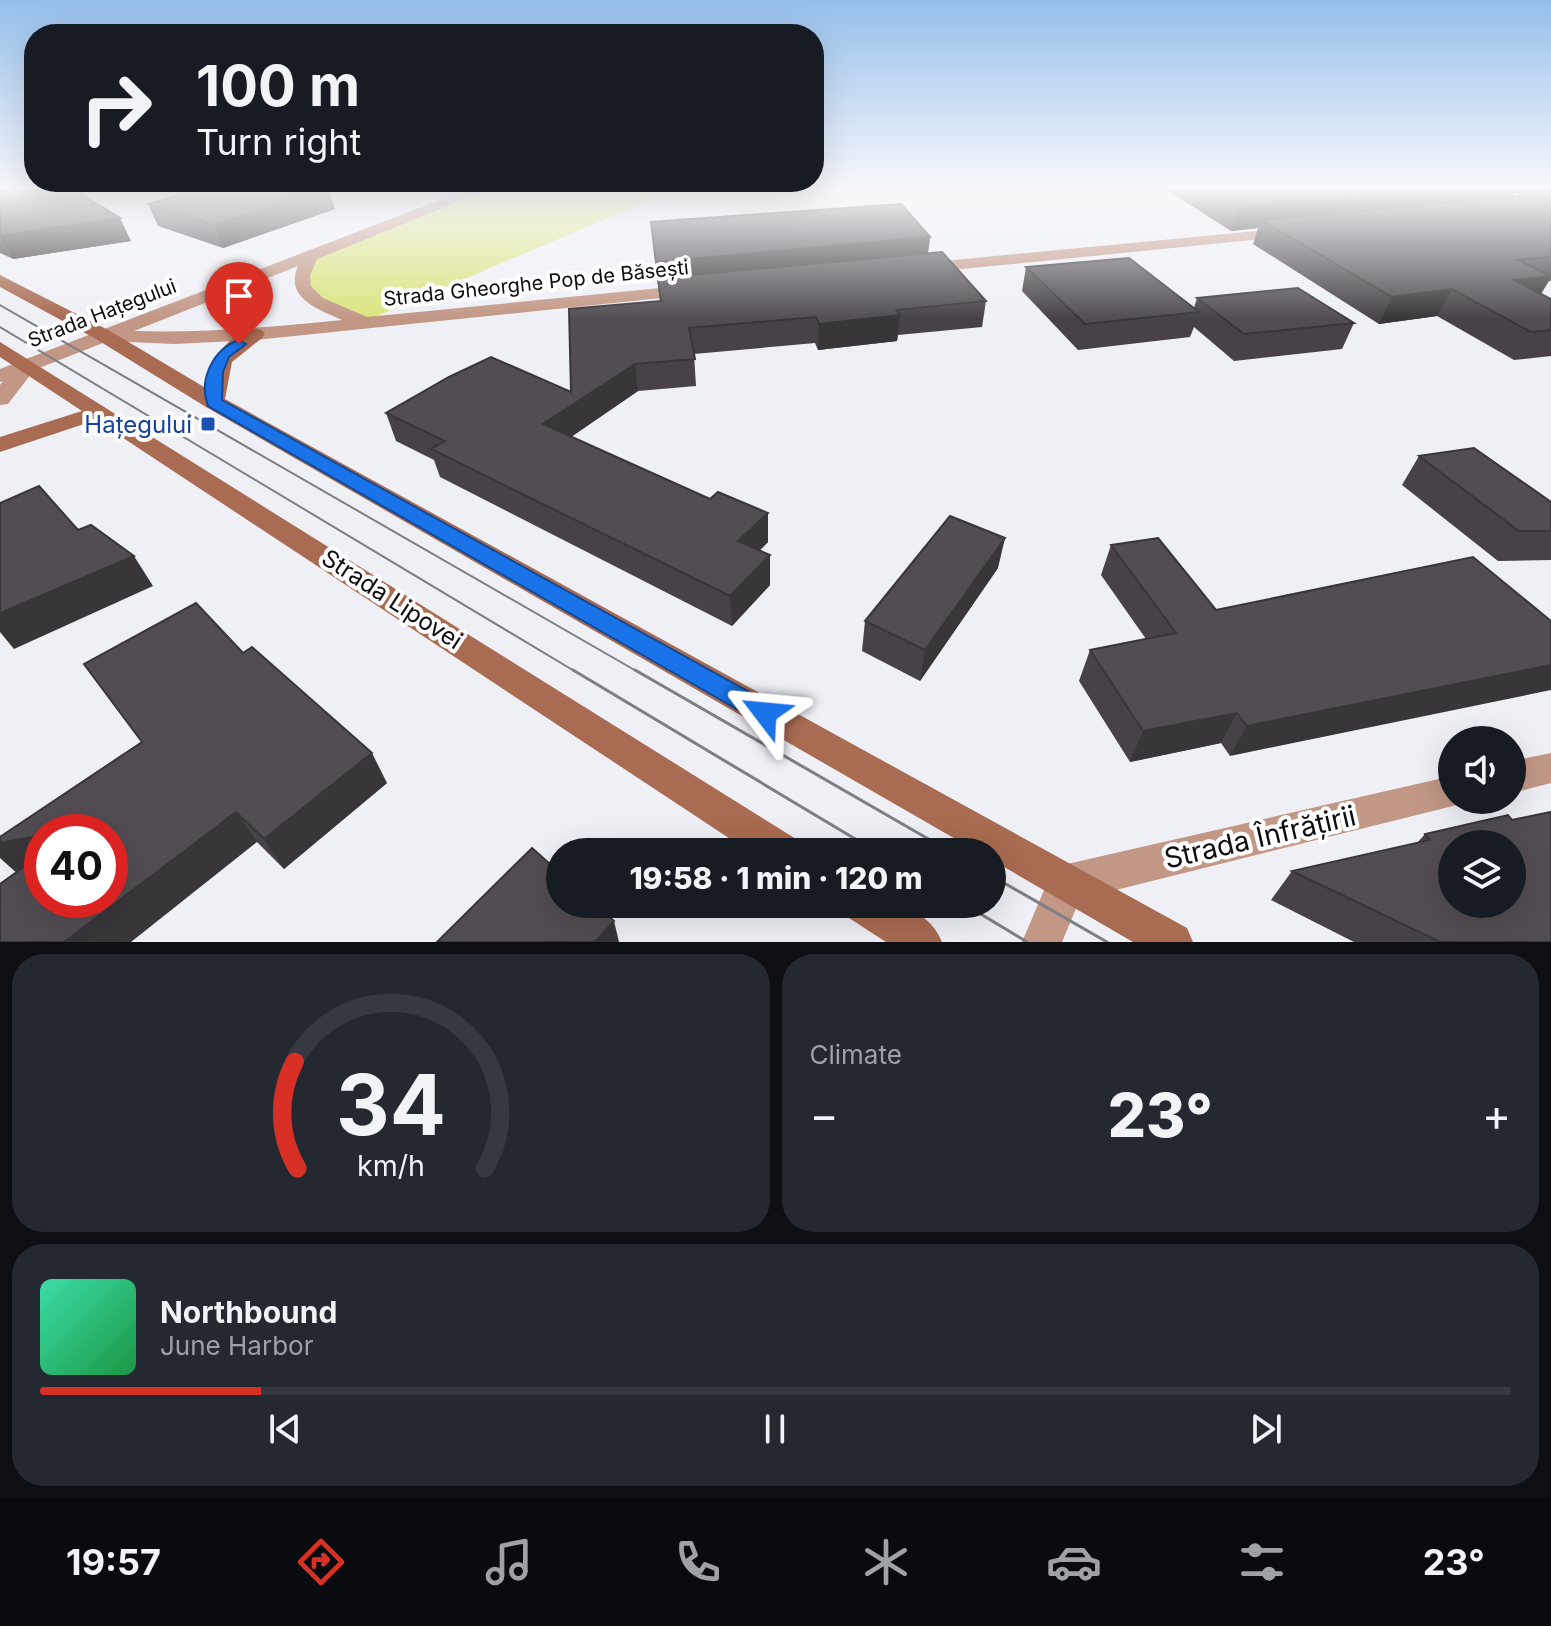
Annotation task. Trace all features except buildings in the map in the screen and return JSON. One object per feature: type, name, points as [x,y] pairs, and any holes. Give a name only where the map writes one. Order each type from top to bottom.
[{"type":"street","name":"Strada Hațegului","points":[[0,376],[376,231]]},
{"type":"street","points":[[903,270],[1299,232]]},
{"type":"street","points":[[310,257],[302,276],[302,287],[317,302],[363,322]]},
{"type":"street","points":[[0,280],[103,335],[214,402],[1173,942]]},
{"type":"street","name":"Strada Gheorghe Pop de Băsești","points":[[103,335],[174,338],[255,334],[712,288]]},
{"type":"street","points":[[214,402],[215,372],[223,355],[255,334]]},
{"type":"street","name":"Strada Lipovei","points":[[0,348],[761,838]]},
{"type":"street","points":[[0,399],[28,366]]},
{"type":"street","points":[[0,445],[99,412]]},
{"type":"street","points":[[1526,774],[1551,768]]},
{"type":"street","name":"Strada Înfrățirii","points":[[1067,883],[1438,795]]},
{"type":"street","points":[[1042,942],[1067,883]]},
{"type":"street","points":[[885,918],[922,942]]},
{"type":"green space","points":[[377,231],[577,231],[363,322],[302,287],[310,257]]},
{"type":"tram line","points":[[0,305],[638,672]]},
{"type":"tram line","points":[[0,327],[576,672]]},
{"type":"tram line","points":[[573,670],[854,838]]},
{"type":"tram line","points":[[635,670],[927,838]]},
{"type":"tram line","points":[[1006,884],[1107,942]]},
{"type":"tram line","points":[[987,918],[1027,942]]},
{"type":"place","name":"Hațegului","points":[[208,424]]},
{"type":"route","points":[[239,344],[223,355],[215,372],[214,402],[765,713]]}]
